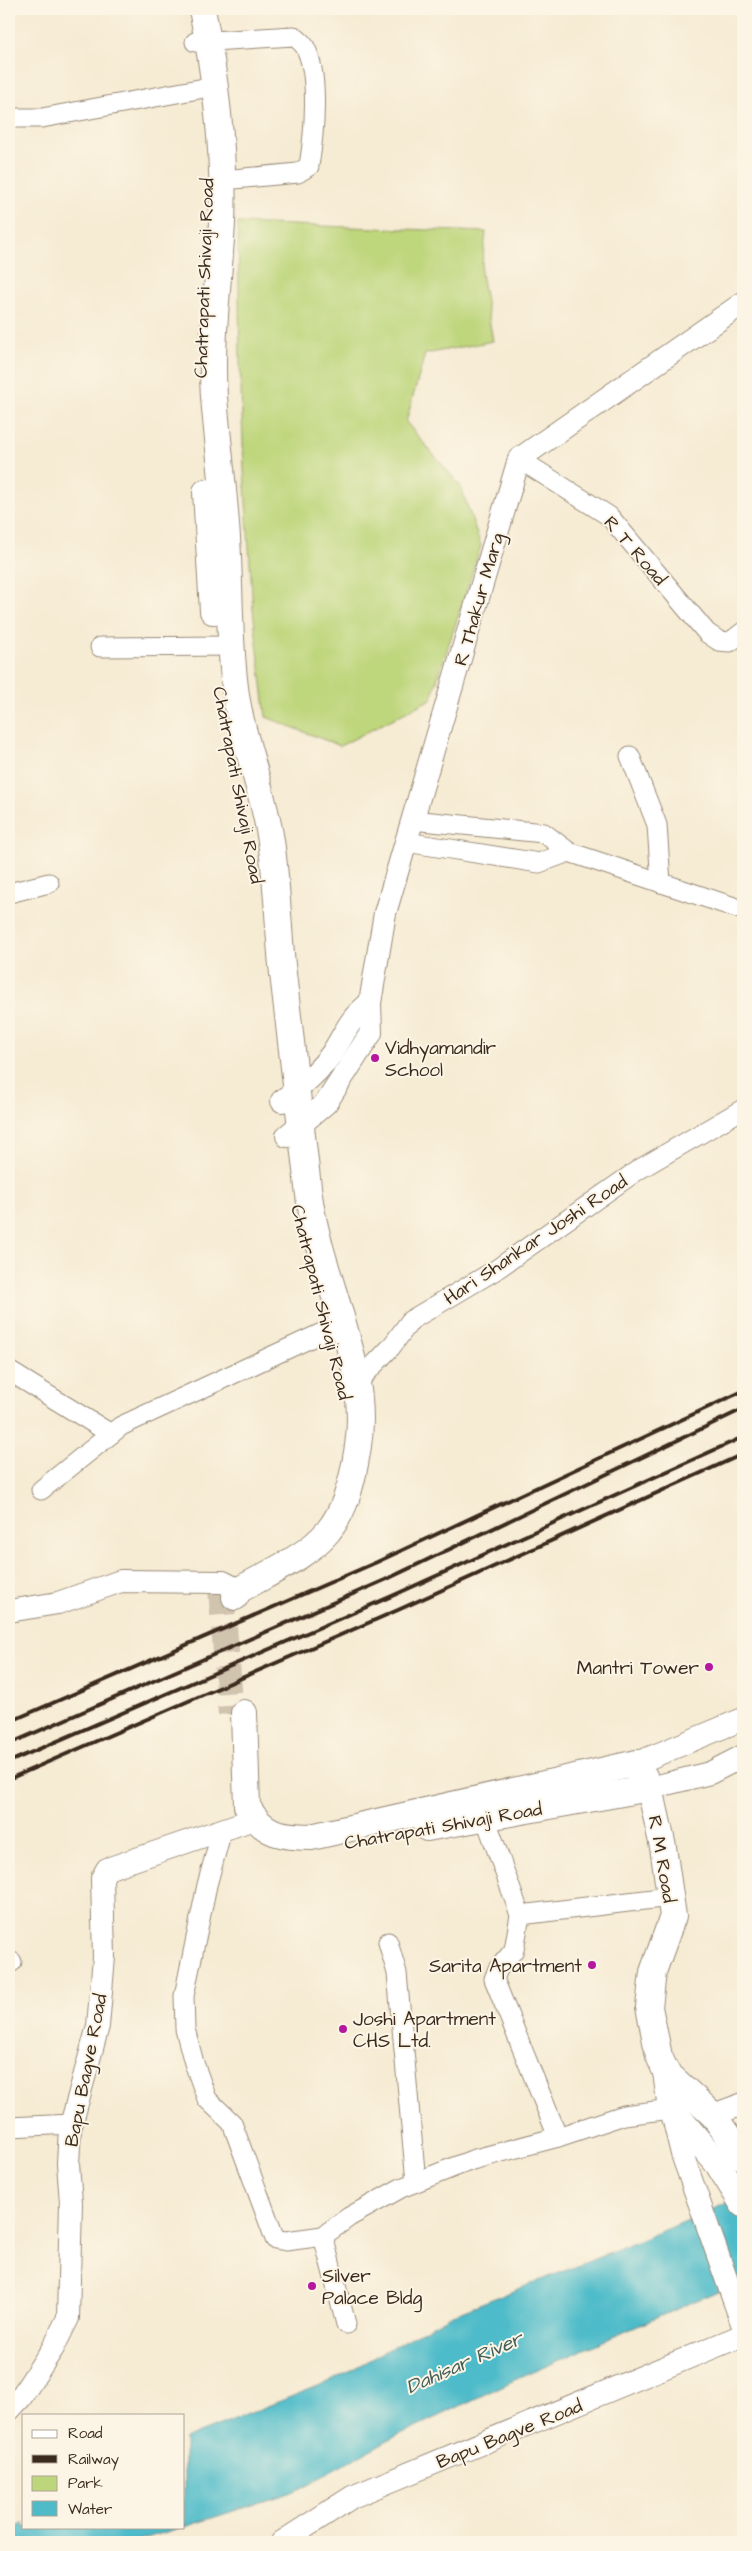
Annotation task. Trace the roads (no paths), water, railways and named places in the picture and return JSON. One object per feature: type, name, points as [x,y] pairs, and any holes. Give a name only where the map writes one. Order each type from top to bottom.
[{"type":"main road","points":[[188,9],[202,41]]},
{"type":"main road","points":[[202,9],[202,41],[208,87],[221,130],[222,180],[213,361],[214,394],[227,537],[223,646],[271,842],[289,1095],[294,1130],[319,1250],[353,1388],[359,1443],[351,1484],[342,1511],[332,1530],[306,1553],[229,1590]]},
{"type":"main road","name":"Chatrapati Shivaji Road","points":[[208,87],[207,177],[196,359],[223,646]]},
{"type":"main road","points":[[237,1714],[247,1806],[239,1824]]},
{"type":"main road","name":"Chatrapati Shivaji Road","points":[[239,1824],[277,1834],[311,1837],[637,1763]]},
{"type":"main road","name":"R M Road","points":[[637,1763],[650,1788],[663,1847],[673,1916],[653,1972],[649,2007],[659,2056],[666,2072],[671,2109]]},
{"type":"main road","name":"Chatrapati Shivaji Road","points":[[239,1824],[250,1834],[261,1840],[292,1849],[306,1849],[650,1788]]},
{"type":"main road","name":"R M Road","points":[[666,2072],[713,2115],[739,2151]]},
{"type":"main road","points":[[671,2109],[718,2164],[743,2204]]},
{"type":"street","points":[[202,41],[294,36],[305,47],[314,79],[313,142],[309,166],[298,173],[222,180]]},
{"type":"street","points":[[9,118],[42,118],[208,87]]},
{"type":"street","points":[[519,459],[743,303]]},
{"type":"street","name":"R T Road","points":[[519,459],[609,516],[707,633],[719,641],[730,642],[743,632]]},
{"type":"street","name":"R Thakur Marg","points":[[294,1130],[326,1102],[339,1086],[371,1033],[370,1002],[385,913],[519,459]]},
{"type":"street","points":[[100,647],[223,646]]},
{"type":"street","points":[[630,756],[657,825],[661,882]]},
{"type":"street","points":[[412,820],[544,833],[569,852],[743,910]]},
{"type":"street","points":[[406,842],[538,863],[569,852]]},
{"type":"street","points":[[9,893],[49,883]]},
{"type":"street","points":[[289,1095],[320,1069],[353,1016],[370,1002]]},
{"type":"street","name":"Hari Shankar Joshi Road","points":[[353,1388],[410,1320],[494,1271],[638,1170],[743,1109]]},
{"type":"street","points":[[41,1490],[121,1426],[337,1326]]},
{"type":"street","points":[[9,1371],[112,1434]]},
{"type":"street","points":[[9,1612],[58,1602],[121,1581],[229,1590]]},
{"type":"street","points":[[637,1763],[743,1719]]},
{"type":"street","points":[[650,1788],[710,1773],[743,1756]]},
{"type":"street","points":[[484,1817],[520,1915],[514,1950],[498,1969],[494,1979],[558,2137]]},
{"type":"street","points":[[239,1824],[207,1885],[184,1996],[186,2029],[207,2099],[232,2123],[275,2239],[286,2241],[323,2236],[349,2217],[416,2182],[472,2160],[558,2137],[624,2115],[671,2109],[682,2154],[743,2326]]},
{"type":"street","name":"Bapu Bagve Road","points":[[9,2410],[21,2397],[54,2348],[68,2318],[71,2202],[68,2164],[72,2124],[98,2026],[104,1957],[103,1872],[239,1824]]},
{"type":"street","points":[[520,1915],[670,1897]]},
{"type":"street","points":[[388,1942],[397,1974],[416,2182]]},
{"type":"street","points":[[713,2115],[743,2104]]},
{"type":"street","points":[[9,2127],[72,2124]]},
{"type":"street","points":[[323,2236],[346,2324]]},
{"type":"street","name":"Bapu Bagve Road","points":[[282,2542],[352,2498],[743,2336]]},
{"type":"water","name":"Dahisar River","points":[[743,2196],[743,2280],[519,2378],[388,2440],[296,2491],[185,2527],[185,2439],[331,2381],[451,2315],[613,2252]]},
{"type":"water","points":[[22,2524],[22,2528],[180,2528],[133,2542],[9,2542],[9,2532]]},
{"type":"tunnel","points":[[221,1589],[231,1714]]},
{"type":"railway","points":[[9,1722],[377,1562],[743,1391]]},
{"type":"railway","points":[[9,1744],[385,1580],[743,1409]]},
{"type":"railway","points":[[9,1762],[392,1596],[743,1437]]},
{"type":"railway","points":[[9,1779],[398,1610],[743,1454]]},
{"type":"place","name":"Vidhyamandir School","points":[[375,1058]]},
{"type":"place","name":"Mantri Tower","points":[[709,1667]]},
{"type":"place","name":"Sarita Apartment","points":[[592,1965]]},
{"type":"place","name":"Joshi Apartment CHS Ltd.","points":[[343,2029]]},
{"type":"place","name":"Silver Palace Bldg","points":[[312,2286]]}]
